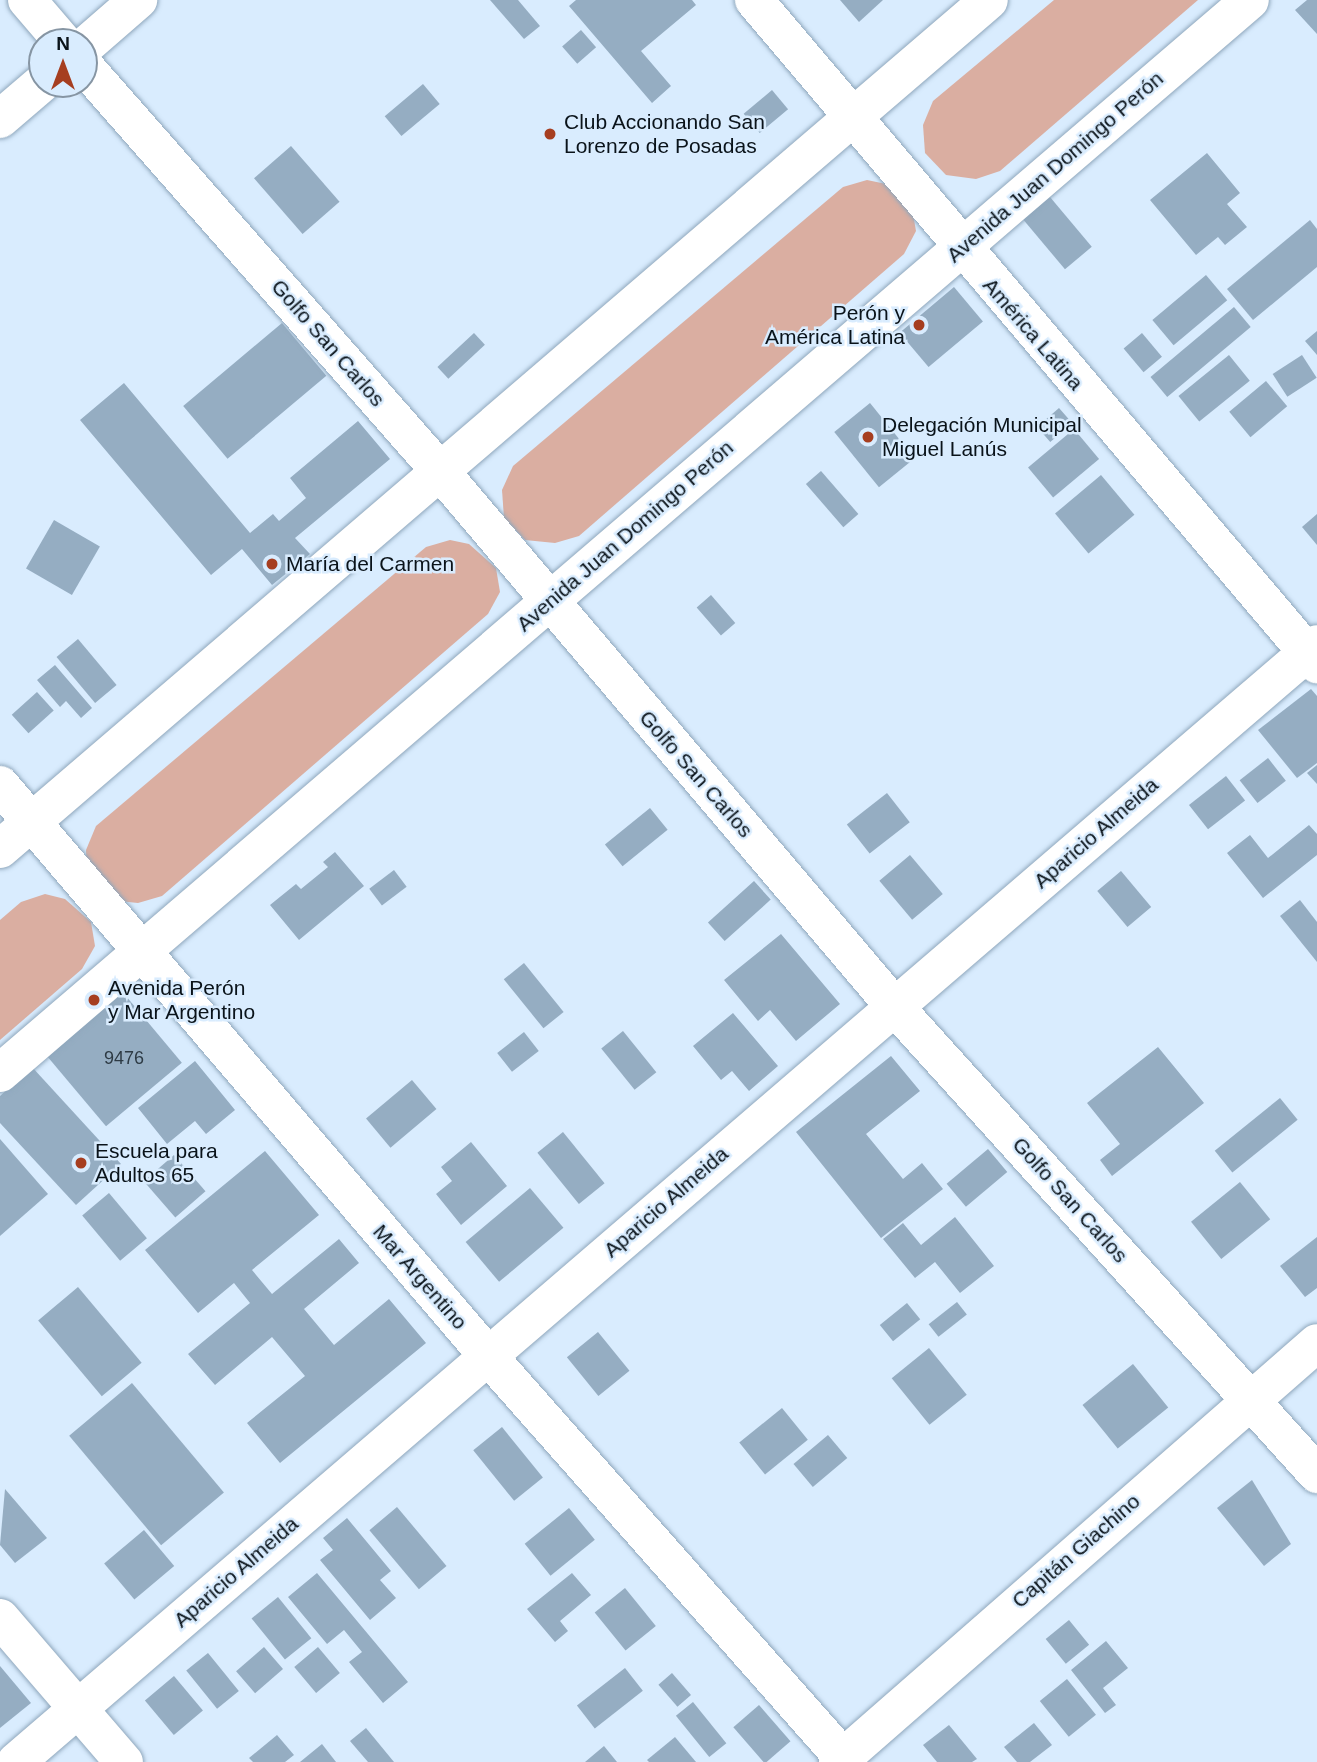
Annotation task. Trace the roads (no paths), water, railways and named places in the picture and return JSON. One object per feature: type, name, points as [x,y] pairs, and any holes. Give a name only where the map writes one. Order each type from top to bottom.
[{"type":"street","points":[[27,0],[51,28]]},
{"type":"street","points":[[98,35],[138,0]]},
{"type":"street","name":"América Latina","points":[[754,0],[854,116],[960,249],[1314,654]]},
{"type":"street","points":[[0,849],[989,0]]},
{"type":"street","name":"Avenida Juan Domingo Perón","points":[[0,1073],[1250,0]]},
{"type":"street","name":"Golfo San Carlos","points":[[98,82],[440,471],[548,602],[894,1006],[1317,1475]]},
{"type":"street","points":[[0,119],[28,95]]},
{"type":"street","name":"Aparicio Almeida","points":[[16,1762],[894,1006],[1314,654]]},
{"type":"street","name":"Mar Argentino","points":[[0,785],[488,1356],[843,1760]]},
{"type":"street","name":"Capitán Giachino","points":[[843,1760],[1249,1399],[1317,1343]]},
{"type":"street","points":[[0,1618],[124,1762]]},
{"type":"place","name":"Club Accionando San Lorenzo de Posadas","points":[[550,134]]},
{"type":"place","name":"Perón y América Latina","points":[[919,325]]},
{"type":"place","name":"Delegación Municipal Miguel Lanús","points":[[868,437]]},
{"type":"place","name":"María del Carmen","points":[[272,564]]},
{"type":"place","name":"Avenida Perón y Mar Argentino","points":[[94,1000]]},
{"type":"place","name":"Escuela para Adultos 65","points":[[81,1163]]}]
